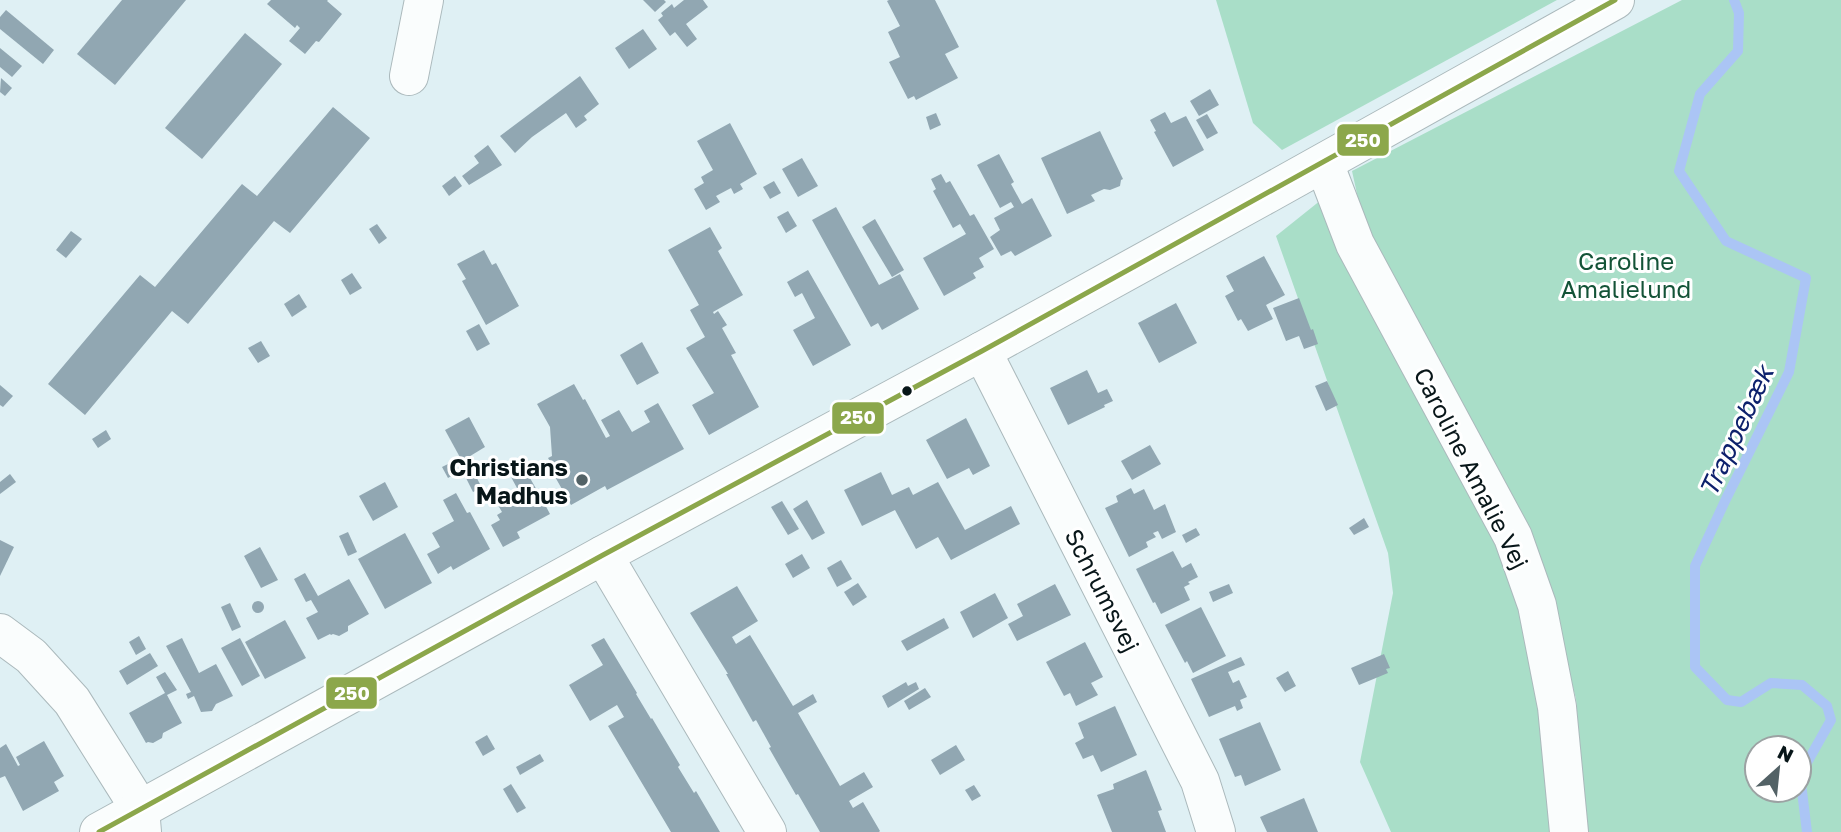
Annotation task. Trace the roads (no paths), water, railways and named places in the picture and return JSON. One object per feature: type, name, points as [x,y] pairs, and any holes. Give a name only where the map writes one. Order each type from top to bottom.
[{"type":"street","points":[[409,76],[424,0]]},
{"type":"street","points":[[99,832],[141,820],[603,555],[982,351],[1615,0]]},
{"type":"street","name":"Caroline Amalie Vej","points":[[1324,163],[1355,244],[1513,537],[1537,605],[1557,707],[1569,832]]},
{"type":"street","name":"Schrumsvej","points":[[982,351],[1200,781],[1216,832]]},
{"type":"street","points":[[603,555],[767,832]]},
{"type":"street","points":[[0,633],[31,656],[72,701],[141,820]]},
{"type":"waterway","name":"Trappebæk","points":[[1734,0],[1739,13],[1738,51],[1700,94],[1679,171],[1726,241],[1806,278],[1789,372],[1695,566],[1695,667],[1727,700],[1741,702],[1771,683],[1802,685],[1827,706],[1831,720],[1800,775],[1807,832]]},
{"type":"place","name":"Christians Madhus","points":[[582,480]]},
{"type":"park label","name":"Caroline Amalielund","points":[[1626,274]]}]
